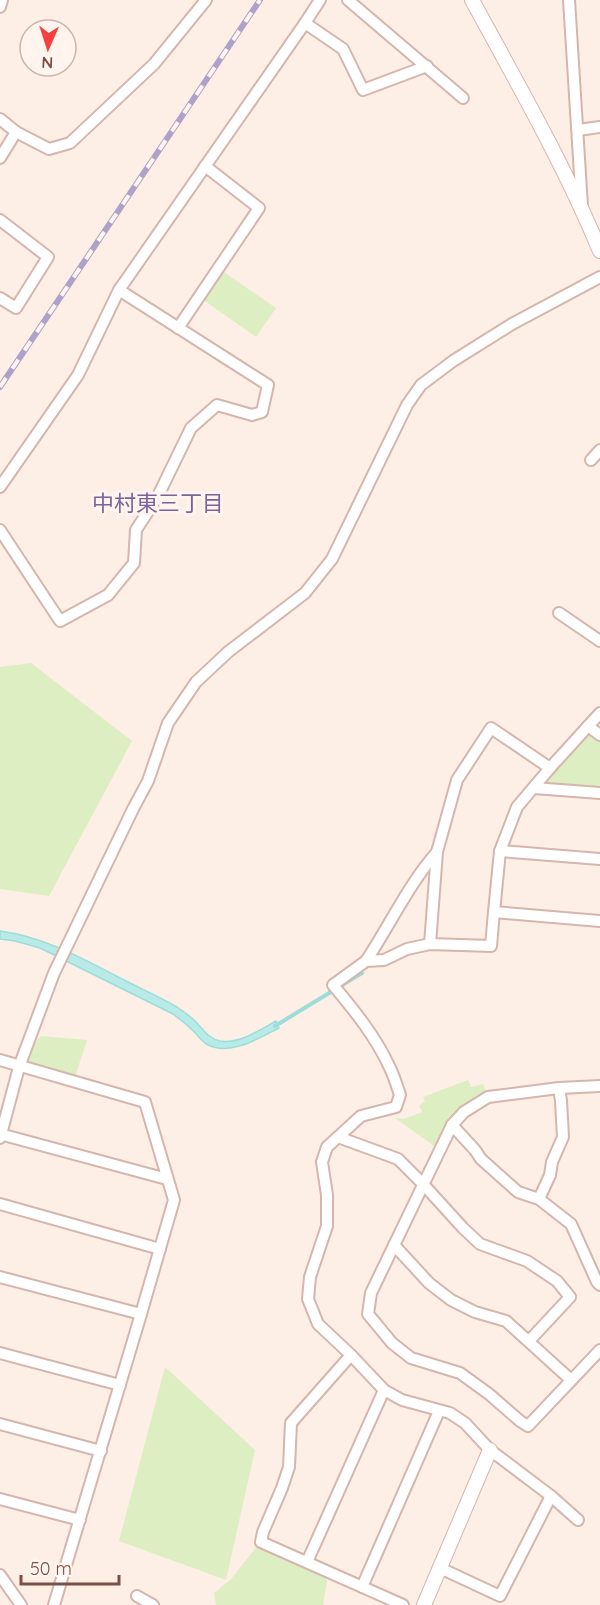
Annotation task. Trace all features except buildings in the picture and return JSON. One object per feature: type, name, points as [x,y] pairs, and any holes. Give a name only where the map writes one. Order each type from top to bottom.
[{"type":"street","points":[[0,7],[2,0]]},
{"type":"street","points":[[0,119],[16,132],[49,149],[70,143],[154,64],[206,0]]},
{"type":"street","points":[[0,487],[78,375],[119,290],[320,0]]},
{"type":"street","points":[[348,0],[464,98]]},
{"type":"street","points":[[472,0],[562,166],[600,251]]},
{"type":"street","points":[[569,0],[582,209]]},
{"type":"street","points":[[305,23],[343,49],[363,90],[427,66]]},
{"type":"street","points":[[578,130],[600,127]]},
{"type":"street","points":[[0,158],[16,132]]},
{"type":"street","points":[[178,328],[259,208],[206,166]]},
{"type":"street","points":[[0,220],[48,257],[16,308],[0,298]]},
{"type":"street","points":[[167,1179],[0,1135],[19,1067],[54,973],[148,781],[168,723],[196,682],[228,652],[305,593],[332,559],[407,405],[421,385],[453,361],[512,324],[600,277]]},
{"type":"street","points":[[0,530],[60,621],[108,596],[134,563],[136,530],[158,496],[191,428],[217,405],[252,415],[262,412],[268,385],[119,290]]},
{"type":"street","points":[[591,459],[600,450]]},
{"type":"street","points":[[558,613],[600,641]]},
{"type":"street","points":[[366,962],[384,960],[407,949],[430,944],[492,946],[500,851],[517,807],[600,713]]},
{"type":"street","points":[[588,726],[600,735]]},
{"type":"street","points":[[430,944],[437,852],[457,780],[491,728],[550,768]]},
{"type":"street","points":[[534,788],[600,793]]},
{"type":"street","points":[[500,851],[600,859]]},
{"type":"street","points":[[437,852],[423,867],[399,904],[366,962],[333,985],[358,1015],[390,1067],[400,1095],[396,1107],[361,1116],[327,1147],[322,1162],[327,1195],[327,1226],[310,1277],[308,1299],[318,1324],[384,1390],[402,1400],[450,1413],[465,1423],[490,1450],[551,1496],[578,1520]]},
{"type":"street","points":[[494,912],[600,921]]},
{"type":"street","points":[[0,1060],[145,1102],[174,1200],[54,1605]]},
{"type":"street","points":[[600,1086],[559,1088],[489,1097],[464,1112],[452,1125],[371,1293],[368,1314],[392,1343],[411,1358],[460,1373],[528,1426],[600,1350]]},
{"type":"street","points":[[539,1199],[563,1137],[559,1088]]},
{"type":"street","points":[[452,1125],[481,1159],[518,1192],[539,1199],[571,1224],[600,1285]]},
{"type":"street","points":[[338,1137],[398,1159],[480,1244],[527,1261],[557,1281],[570,1297],[529,1341]]},
{"type":"street","points":[[0,1204],[160,1249]]},
{"type":"street","points":[[394,1245],[429,1283],[451,1300],[475,1312],[506,1321],[571,1380]]},
{"type":"street","points":[[0,1277],[141,1314]]},
{"type":"street","points":[[0,1353],[120,1385]]},
{"type":"street","points":[[351,1355],[291,1423],[289,1467],[262,1532],[261,1542],[403,1605]]},
{"type":"street","points":[[307,1562],[384,1390]]},
{"type":"street","points":[[363,1587],[439,1411]]},
{"type":"street","points":[[0,1424],[101,1451]]},
{"type":"street","points":[[424,1605],[490,1450]]},
{"type":"street","points":[[440,1568],[500,1596],[551,1496]]},
{"type":"street","points":[[0,1499],[80,1520]]},
{"type":"street","points":[[1,1579],[21,1605]]},
{"type":"street","points":[[137,1596],[153,1605]]},
{"type":"green space","points":[[221,270],[276,308],[256,337],[202,299]]},
{"type":"green space","points":[[31,663],[132,741],[49,896],[0,889],[0,667]]},
{"type":"green space","points":[[588,731],[600,739],[600,791],[538,787]]},
{"type":"green space","points":[[41,1036],[87,1040],[75,1077],[24,1065],[33,1045]]},
{"type":"green space","points":[[468,1080],[471,1087],[483,1084],[486,1093],[461,1108],[447,1122],[437,1148],[395,1118],[404,1119],[422,1112],[419,1106],[425,1101],[423,1097]]},
{"type":"green space","points":[[165,1367],[255,1450],[226,1580],[119,1541]]},
{"type":"green space","points":[[258,1545],[323,1573],[327,1581],[323,1605],[216,1605],[214,1593],[231,1579]]},
{"type":"water","points":[[0,931],[50,944],[159,997],[193,1019],[216,1040],[227,1041],[242,1038],[276,1021],[279,1028],[254,1041],[235,1047],[217,1048],[208,1045],[173,1014],[40,948],[0,939]]},
{"type":"waterway","points":[[275,1026],[362,973]]},
{"type":"railway","points":[[0,387],[260,0]]},
{"type":"district","name":"中村東三丁目","points":[[158,503]]}]
